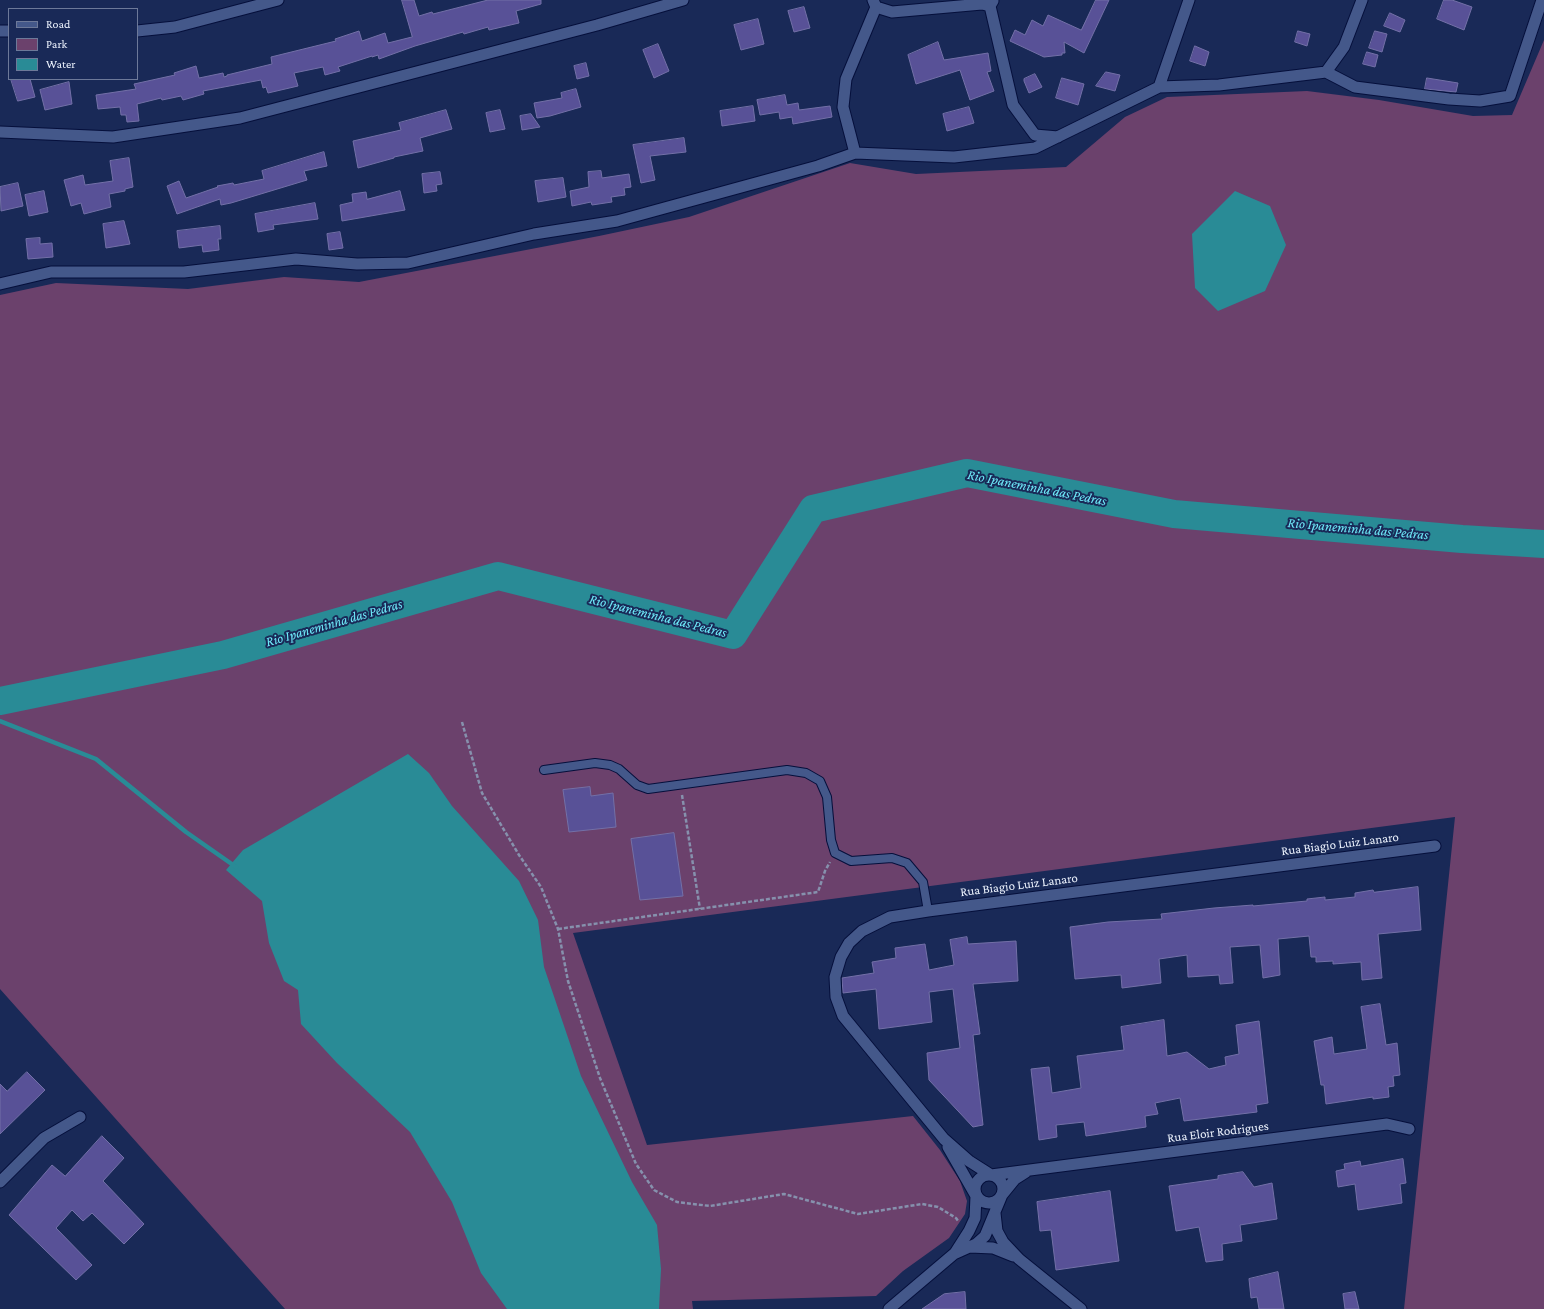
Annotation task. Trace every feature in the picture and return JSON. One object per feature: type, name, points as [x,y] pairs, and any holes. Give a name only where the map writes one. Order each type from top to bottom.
[{"type":"street","points":[[138,30],[175,27],[278,0]]},
{"type":"street","points":[[0,132],[113,137],[240,118],[597,25],[683,0]]},
{"type":"street","points":[[1159,87],[1189,0]]},
{"type":"street","points":[[1326,72],[1344,47],[1362,0]]},
{"type":"street","points":[[0,284],[51,272],[184,272],[296,259],[357,264],[408,263],[534,234],[617,221],[818,166],[855,153],[954,157],[1035,148],[1159,87],[1219,85],[1326,72],[1355,86],[1433,97],[1480,101],[1510,96],[1542,0]]},
{"type":"street","points":[[855,153],[843,107],[846,79],[874,4],[892,12],[992,3],[1013,105],[1035,135],[1058,136]]},
{"type":"street","name":"Rua Biagio Luiz Lanaro","points":[[991,1175],[969,1161],[944,1139],[843,1016],[836,997],[835,977],[842,957],[850,942],[862,931],[890,917],[928,911],[1434,846]]},
{"type":"street","points":[[0,1182],[44,1138],[80,1117]]},
{"type":"street","name":"Rua Eloir Rodrigues","points":[[991,1175],[1387,1124],[1409,1129]]},
{"type":"street","name":"Rua Biagio Luiz Lanaro","points":[[944,1139],[976,1196]]},
{"type":"street","name":"Rua Eloir Rodrigues","points":[[1002,1195],[1015,1179],[1030,1169]]},
{"type":"street","points":[[889,1309],[955,1253],[982,1240],[1002,1195],[1003,1190],[1000,1180],[997,1177],[991,1175],[982,1176],[978,1179],[974,1187],[976,1196],[975,1218],[955,1253]]},
{"type":"street","points":[[976,1196],[982,1202],[991,1204],[1000,1199],[1002,1195]]},
{"type":"street","points":[[995,1213],[997,1231],[1003,1242],[1019,1259],[1081,1309]]},
{"type":"street","points":[[969,1247],[993,1248],[1019,1259]]},
{"type":"lane","points":[[544,770],[595,763],[610,764],[619,769],[637,785],[648,789],[680,786],[787,770],[806,773],[820,781],[827,797],[831,840],[835,853],[851,861],[892,858],[907,863],[923,882],[928,911]]},
{"type":"path","points":[[462,722],[482,793],[519,855],[541,887],[558,929],[568,981],[600,1078],[636,1164],[654,1190],[677,1202],[710,1206],[784,1194],[858,1214],[922,1204],[938,1207],[956,1218],[967,1234]]},
{"type":"path","points":[[680,786],[700,909]]},
{"type":"path","points":[[558,929],[818,892],[825,871],[835,853]]},
{"type":"green space","points":[[1544,40],[1544,1309],[1404,1309],[1455,817],[573,933],[647,1145],[913,1116],[940,1150],[960,1181],[967,1201],[965,1214],[949,1238],[903,1271],[876,1296],[692,1301],[693,1309],[285,1309],[0,989],[0,295],[56,283],[188,289],[284,277],[359,282],[599,236],[689,217],[850,163],[916,174],[1066,167],[1125,117],[1167,97],[1307,91],[1379,100],[1473,116],[1512,115]]},
{"type":"water","points":[[1235,191],[1270,206],[1286,245],[1265,291],[1218,311],[1195,288],[1192,234]]},
{"type":"water","points":[[408,754],[429,773],[452,806],[519,881],[538,920],[544,967],[581,1076],[632,1182],[657,1225],[661,1269],[659,1309],[507,1309],[481,1273],[452,1202],[410,1132],[337,1063],[301,1024],[298,990],[284,981],[269,943],[262,901],[226,870],[243,850]]},
{"type":"building","points":[[402,0],[414,0],[419,16],[432,12],[433,14],[488,0],[541,0],[541,4],[516,11],[519,23],[489,30],[488,27],[464,34],[463,32],[415,46],[379,59],[378,55],[372,56],[338,67],[340,71],[325,75],[323,67],[294,73],[298,86],[268,93],[266,87],[263,88],[261,80],[203,91],[204,94],[183,100],[181,96],[162,100],[161,98],[137,104],[139,121],[127,122],[126,115],[121,115],[120,107],[98,109],[96,95],[136,89],[134,84],[175,75],[174,73],[196,66],[199,78],[223,73],[224,77],[272,64],[271,57],[336,41],[335,39],[359,31],[362,41],[385,33],[388,43],[412,37]]},
{"type":"building","points":[[1096,0],[1109,0],[1084,53],[1064,42],[1065,53],[1062,53],[1062,55],[1044,57],[1010,41],[1015,30],[1025,35],[1032,20],[1043,26],[1048,15],[1081,30]]},
{"type":"building","points":[[1444,0],[1452,0],[1472,7],[1464,30],[1437,19]]},
{"type":"building","points":[[804,7],[810,28],[794,32],[788,11]]},
{"type":"building","points":[[1390,13],[1405,20],[1400,32],[1384,26]]},
{"type":"building","points":[[758,19],[764,44],[741,50],[734,25]]},
{"type":"building","points":[[1298,31],[1310,34],[1307,46],[1295,42]]},
{"type":"building","points":[[1375,31],[1387,34],[1382,52],[1369,48]]},
{"type":"building","points":[[938,42],[944,60],[988,53],[991,71],[987,72],[994,91],[970,100],[960,70],[916,84],[908,55]]},
{"type":"building","points":[[658,44],[669,71],[654,78],[643,50]]},
{"type":"building","points":[[1195,46],[1209,52],[1205,66],[1190,61]]},
{"type":"building","points":[[1367,52],[1378,55],[1375,67],[1363,64]]},
{"type":"building","points":[[586,63],[589,76],[577,79],[574,66]]},
{"type":"building","points":[[1106,72],[1120,75],[1115,91],[1096,86]]},
{"type":"building","points":[[1035,74],[1042,87],[1029,93],[1024,79]]},
{"type":"building","points":[[1062,78],[1084,84],[1078,105],[1056,98]]},
{"type":"building","points":[[1427,78],[1458,83],[1456,92],[1425,89]]},
{"type":"building","points":[[11,80],[30,80],[35,97],[18,101]]},
{"type":"building","points":[[69,82],[72,104],[45,110],[40,90]]},
{"type":"building","points":[[576,89],[581,107],[550,116],[537,118],[534,103],[562,98],[561,93]]},
{"type":"building","points":[[785,95],[787,105],[798,103],[799,110],[830,106],[832,117],[793,124],[792,117],[780,119],[779,112],[760,115],[757,100]]},
{"type":"building","points":[[753,106],[755,121],[722,126],[720,111]]},
{"type":"building","points":[[969,107],[974,123],[947,131],[943,114]]},
{"type":"building","points":[[446,110],[452,129],[420,138],[423,151],[394,157],[358,168],[353,141],[401,130],[399,123]]},
{"type":"building","points":[[500,110],[505,129],[490,132],[486,113]]},
{"type":"building","points":[[531,114],[540,127],[522,130],[520,116]]},
{"type":"building","points":[[684,138],[686,152],[650,156],[655,180],[641,183],[633,145]]},
{"type":"building","points":[[324,152],[327,166],[304,171],[307,180],[231,203],[221,205],[220,199],[177,214],[167,186],[179,181],[186,198],[218,187],[217,186],[233,183],[234,185],[264,179],[262,171]]},
{"type":"building","points":[[129,158],[133,187],[125,189],[125,191],[109,194],[111,207],[84,214],[81,203],[71,206],[64,180],[83,175],[85,185],[113,181],[110,161]]},
{"type":"building","points":[[601,171],[602,178],[629,174],[631,187],[624,188],[625,195],[611,197],[612,202],[592,205],[591,202],[572,206],[570,191],[589,187],[588,172]]},
{"type":"building","points":[[440,172],[442,184],[436,185],[437,191],[424,193],[422,174]]},
{"type":"building","points":[[563,178],[566,197],[538,202],[535,181]]},
{"type":"building","points":[[18,183],[23,206],[1,211],[0,187]]},
{"type":"building","points":[[44,191],[48,212],[29,216],[25,195]]},
{"type":"building","points":[[400,191],[405,210],[342,221],[340,205],[353,202],[352,194],[366,192],[367,199]]},
{"type":"building","points":[[315,203],[318,219],[273,225],[274,229],[258,232],[255,214]]},
{"type":"building","points":[[124,221],[130,244],[106,248],[103,224]]},
{"type":"building","points":[[220,226],[221,239],[218,239],[219,250],[203,252],[202,245],[179,248],[177,231]]},
{"type":"building","points":[[340,232],[343,248],[329,250],[327,234]]},
{"type":"building","points":[[40,238],[40,244],[52,243],[53,257],[28,259],[26,239]]},
{"type":"building","points":[[590,787],[591,796],[613,793],[616,827],[569,832],[563,790]]},
{"type":"building","points":[[674,833],[683,896],[640,900],[631,839]]},
{"type":"building","points":[[1418,887],[1421,930],[1378,934],[1382,978],[1362,980],[1361,962],[1333,964],[1333,961],[1316,962],[1316,957],[1311,957],[1309,936],[1278,939],[1280,975],[1263,978],[1260,945],[1230,947],[1233,983],[1220,984],[1219,975],[1188,977],[1187,955],[1159,959],[1161,983],[1122,988],[1121,975],[1075,979],[1070,927],[1108,922],[1162,919],[1161,914],[1214,908],[1307,901],[1307,899],[1325,897],[1325,900],[1355,897],[1355,893],[1373,890],[1374,892]]},
{"type":"building","points":[[967,937],[968,944],[1016,941],[1018,981],[973,984],[980,1034],[973,1035],[983,1125],[973,1127],[929,1080],[927,1053],[960,1048],[953,989],[929,992],[932,1022],[879,1029],[876,989],[843,993],[842,978],[874,973],[872,962],[896,958],[895,948],[925,944],[929,970],[954,965],[950,940]]},
{"type":"building","points":[[1380,1004],[1386,1045],[1397,1043],[1400,1075],[1393,1076],[1394,1086],[1388,1087],[1389,1097],[1373,1099],[1373,1097],[1326,1104],[1324,1085],[1321,1085],[1314,1041],[1332,1037],[1334,1054],[1367,1049],[1361,1007]]},
{"type":"building","points":[[1164,1020],[1167,1056],[1187,1052],[1209,1069],[1226,1065],[1225,1057],[1239,1054],[1236,1025],[1259,1021],[1268,1103],[1256,1105],[1257,1112],[1184,1121],[1180,1098],[1155,1103],[1158,1114],[1145,1116],[1146,1127],[1086,1136],[1084,1122],[1056,1125],[1057,1137],[1039,1140],[1031,1069],[1049,1067],[1052,1093],[1081,1088],[1077,1056],[1124,1050],[1121,1027]]},
{"type":"building","points":[[27,1072],[45,1090],[0,1134],[0,1084],[7,1091]]},
{"type":"building","points":[[102,1136],[124,1158],[103,1181],[144,1224],[124,1244],[92,1213],[83,1221],[72,1210],[56,1228],[92,1265],[76,1280],[9,1215],[52,1165],[65,1176]]},
{"type":"building","points":[[1403,1159],[1406,1183],[1400,1184],[1402,1203],[1358,1210],[1355,1184],[1338,1187],[1336,1171],[1345,1169],[1344,1164],[1360,1161],[1361,1166]]},
{"type":"building","points":[[1243,1172],[1254,1187],[1272,1183],[1277,1219],[1240,1225],[1242,1241],[1222,1244],[1223,1260],[1206,1262],[1199,1227],[1176,1231],[1169,1186],[1218,1179],[1218,1176]]},
{"type":"building","points":[[1110,1191],[1119,1261],[1056,1270],[1051,1230],[1040,1231],[1037,1202]]},
{"type":"building","points":[[1278,1272],[1284,1309],[1259,1309],[1257,1297],[1251,1298],[1249,1279]]},
{"type":"building","points":[[965,1292],[966,1309],[922,1309],[944,1294]]},
{"type":"building","points":[[1355,1292],[1359,1309],[1345,1309],[1343,1294]]},
{"type":"waterway","name":"Rio Ipaneminha das Pedras","points":[[0,701],[223,655],[498,576],[733,635],[813,509],[967,473],[1174,514],[1462,539],[1544,544]]},
{"type":"waterway","points":[[0,721],[96,759],[186,832],[236,867]]}]
